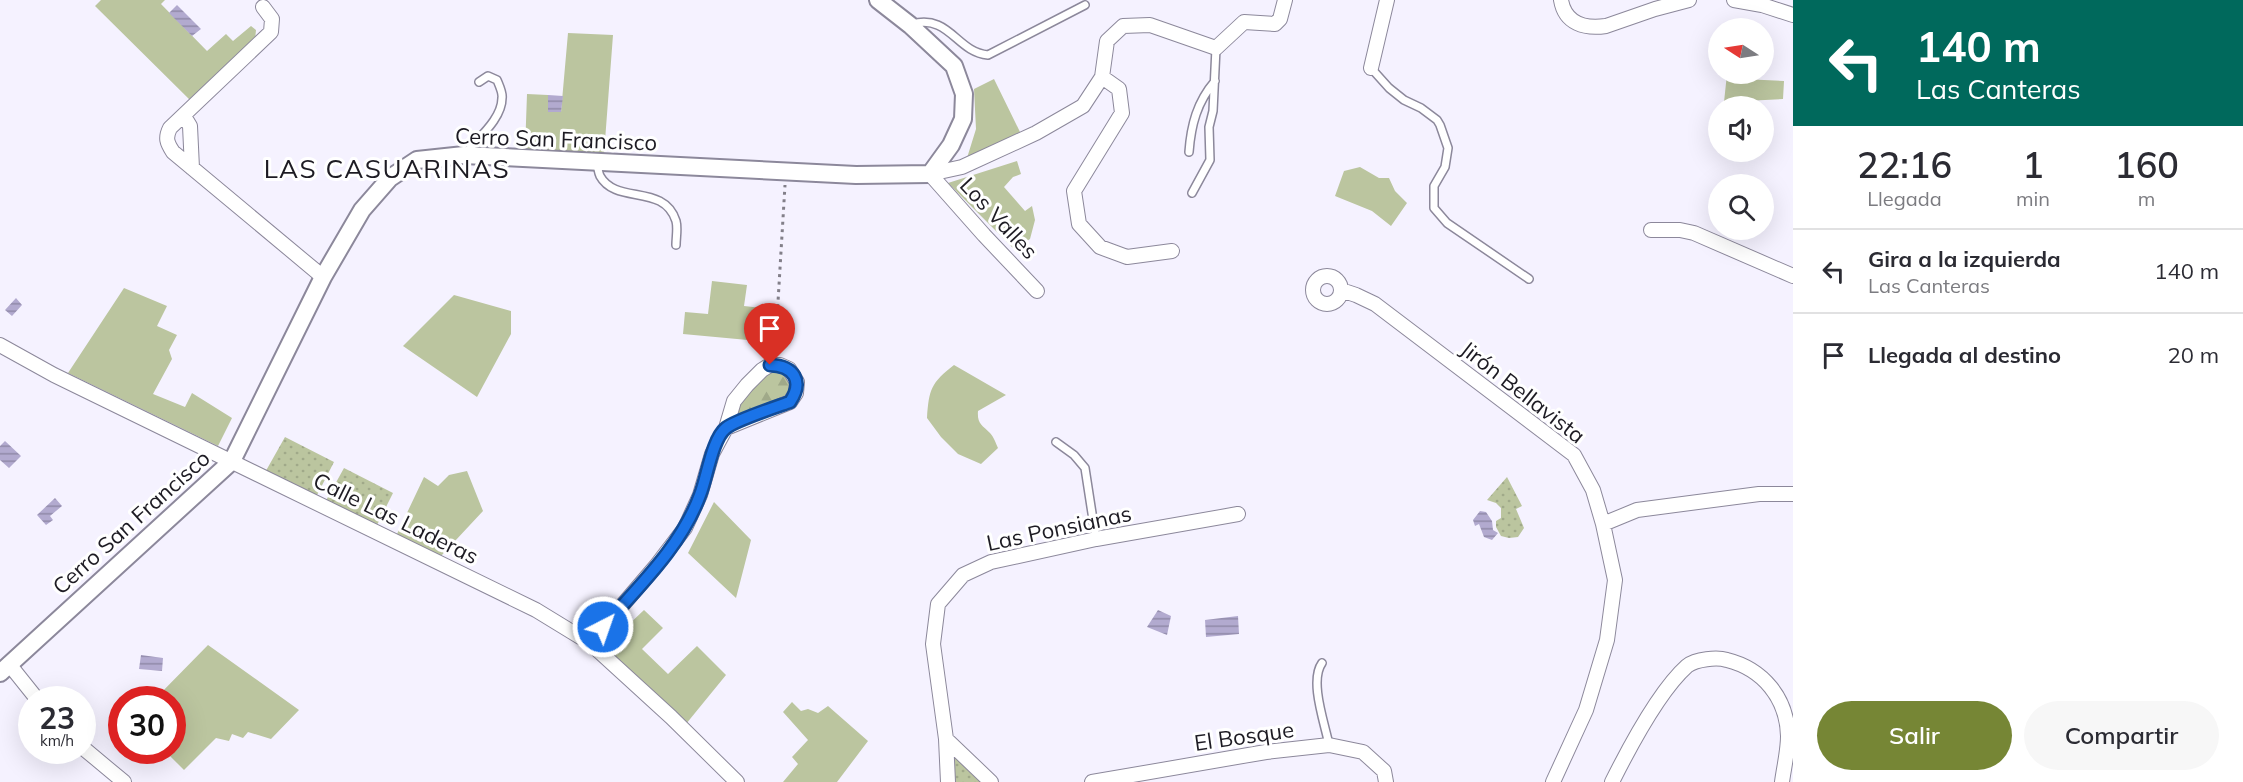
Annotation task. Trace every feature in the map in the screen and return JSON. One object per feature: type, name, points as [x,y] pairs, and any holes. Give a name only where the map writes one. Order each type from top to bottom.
[{"type":"street","points":[[878,0],[910,25],[954,66],[964,94],[963,119],[951,145],[930,174]]},
{"type":"street","points":[[930,174],[962,168],[1036,133],[1083,106],[1102,77],[1107,41],[1123,26],[1150,25],[1216,48],[1244,22],[1275,24],[1280,19],[1285,0]]},
{"type":"street","points":[[1371,68],[1387,0]]},
{"type":"street","points":[[1562,0],[1569,19],[1582,26],[1597,28],[1689,0]]},
{"type":"street","points":[[1734,0],[1762,5],[1793,15]]},
{"type":"street","points":[[262,7],[272,19],[272,32],[170,128],[166,135],[167,142],[173,152],[323,277]]},
{"type":"street","points":[[1102,77],[1119,89],[1122,113],[1074,191],[1078,224],[1100,247],[1127,257],[1172,250]]},
{"type":"street","points":[[181,119],[187,121],[189,126],[192,168]]},
{"type":"street","name":"Cerro San Francisco","points":[[4,669],[232,461],[323,277],[362,210],[390,178],[417,160],[464,155],[856,175],[930,174]]},
{"type":"street","name":"Los Valles","points":[[930,174],[1038,291]]},
{"type":"street","points":[[1651,230],[1680,230],[1694,233],[1793,276]]},
{"type":"street","name":"Jirón Bellavista","points":[[1341,290],[1375,304],[1574,455],[1593,490],[1615,580],[1607,640],[1586,710],[1553,782]]},
{"type":"street","name":"Calle Las Laderas","points":[[0,345],[54,375],[536,610],[590,643],[671,717],[737,782]]},
{"type":"street","points":[[590,643],[656,566],[685,528],[700,495],[712,454],[726,428],[734,401],[762,370],[770,365],[780,365],[794,374],[797,382],[796,393],[790,402],[726,428]]},
{"type":"street","points":[[1603,524],[1637,510],[1759,494],[1793,494]]},
{"type":"street","name":"Las Ponsianas","points":[[948,782],[946,739],[933,644],[938,604],[963,574],[991,562],[1096,539],[1238,514]]},
{"type":"street","points":[[1612,782],[1666,689],[1689,664],[1719,658],[1740,663],[1762,675],[1773,689],[1783,709],[1788,736],[1782,782]]},
{"type":"street","points":[[4,669],[23,686]]},
{"type":"street","points":[[946,739],[991,782]]},
{"type":"street","name":"El Bosque","points":[[1092,782],[1266,752],[1329,746],[1364,752],[1384,771],[1386,782]]},
{"type":"street","points":[[96,759],[124,782]]},
{"type":"lane","points":[[910,25],[923,21],[937,23],[977,54],[988,56],[1085,5]]},
{"type":"lane","points":[[1192,193],[1210,160],[1209,128],[1213,111],[1216,48]]},
{"type":"lane","points":[[1371,68],[1389,88],[1404,100],[1421,108],[1440,125],[1448,148],[1445,167],[1434,186],[1434,208],[1447,223],[1529,279]]},
{"type":"lane","points":[[464,155],[491,126],[499,113],[503,97],[497,80],[488,76],[478,82]]},
{"type":"lane","points":[[1189,152],[1190,130],[1198,107],[1203,95],[1215,81]]},
{"type":"lane","points":[[597,162],[600,176],[614,188],[655,198],[670,207],[676,224],[676,245]]},
{"type":"lane","points":[[1056,442],[1074,455],[1084,468],[1096,539]]},
{"type":"lane","points":[[1322,663],[1318,669],[1316,681],[1329,746]]},
{"type":"path","points":[[774,365],[786,171]]},
{"type":"green space","points":[[101,0],[165,0],[161,4],[207,51],[226,34],[233,41],[251,26],[256,30],[255,40],[192,102],[95,6]]},
{"type":"green space","points":[[568,33],[613,35],[604,154],[525,150],[527,94],[548,95],[548,112],[561,112]]},
{"type":"green space","points":[[994,79],[1020,132],[967,158],[976,129],[974,89]]},
{"type":"green space","points":[[1774,81],[1784,81],[1783,99],[1774,99],[1774,96],[1725,96],[1726,84],[1774,84]]},
{"type":"green space","points":[[1017,161],[1021,174],[1013,177],[1004,187],[1025,211],[1032,206],[1035,220],[1030,239],[1014,249],[948,183]]},
{"type":"green space","points":[[1360,167],[1379,178],[1389,178],[1395,191],[1407,203],[1391,226],[1372,211],[1335,196],[1344,171]]},
{"type":"green space","points":[[712,281],[747,285],[744,306],[771,309],[769,342],[683,334],[685,312],[708,314]]},
{"type":"green space","points":[[124,288],[167,306],[157,326],[177,335],[169,350],[172,359],[153,394],[185,407],[192,393],[232,418],[218,446],[68,373]]},
{"type":"green space","points":[[454,295],[511,311],[511,334],[477,397],[403,346]]},
{"type":"green space","points":[[780,365],[796,393],[726,428],[747,385]]},
{"type":"green space","points":[[954,365],[1006,395],[978,411],[979,422],[991,435],[998,448],[981,464],[958,454],[927,418],[930,393],[933,387],[940,377]]},
{"type":"green space","points":[[285,437],[334,462],[314,501],[263,476]]},
{"type":"green space","points":[[344,468],[393,493],[374,531],[323,506]]},
{"type":"green space","points":[[467,471],[483,511],[441,556],[397,534],[424,477],[438,486],[449,475]]},
{"type":"green space","points":[[1507,477],[1522,506],[1516,509],[1524,528],[1518,537],[1509,538],[1501,536],[1496,527],[1496,521],[1501,518],[1501,508],[1496,503],[1487,500]]},
{"type":"green space","points":[[714,502],[751,540],[736,598],[688,553]]},
{"type":"green space","points":[[644,610],[663,628],[642,649],[668,674],[697,646],[726,675],[686,724],[605,647]]},
{"type":"green space","points":[[208,645],[299,710],[271,739],[248,732],[243,738],[232,734],[229,741],[216,738],[184,770],[178,764],[186,764],[186,686],[168,686]]},
{"type":"green space","points":[[792,702],[801,711],[808,709],[818,713],[828,706],[868,741],[837,782],[783,782],[798,764],[792,757],[808,740],[783,712]]},
{"type":"green space","points":[[946,739],[991,782],[949,782]]},
{"type":"shaded area","points":[[177,5],[201,29],[192,36],[169,13]]},
{"type":"shaded area","points":[[548,95],[563,96],[561,112],[548,112]]},
{"type":"shaded area","points":[[16,298],[22,305],[12,316],[5,310]]},
{"type":"shaded area","points":[[5,441],[21,456],[9,468],[0,460],[0,446]]},
{"type":"shaded area","points":[[55,498],[62,506],[50,516],[53,520],[46,525],[37,515]]},
{"type":"shaded area","points":[[1480,511],[1486,512],[1492,521],[1493,530],[1498,533],[1492,540],[1484,537],[1479,524],[1475,526],[1473,520]]},
{"type":"shaded area","points":[[1158,610],[1171,616],[1167,635],[1147,627]]},
{"type":"shaded area","points":[[1238,616],[1239,634],[1206,637],[1205,620]]},
{"type":"shaded area","points":[[141,655],[163,658],[162,671],[139,669]]},
{"type":"district","name":"LAS CASUARINAS","points":[[387,169]]},
{"type":"route","points":[[603,627],[656,566],[685,528],[700,495],[712,454],[726,428],[790,402],[796,393],[797,382],[794,374],[780,365],[770,365]]}]
